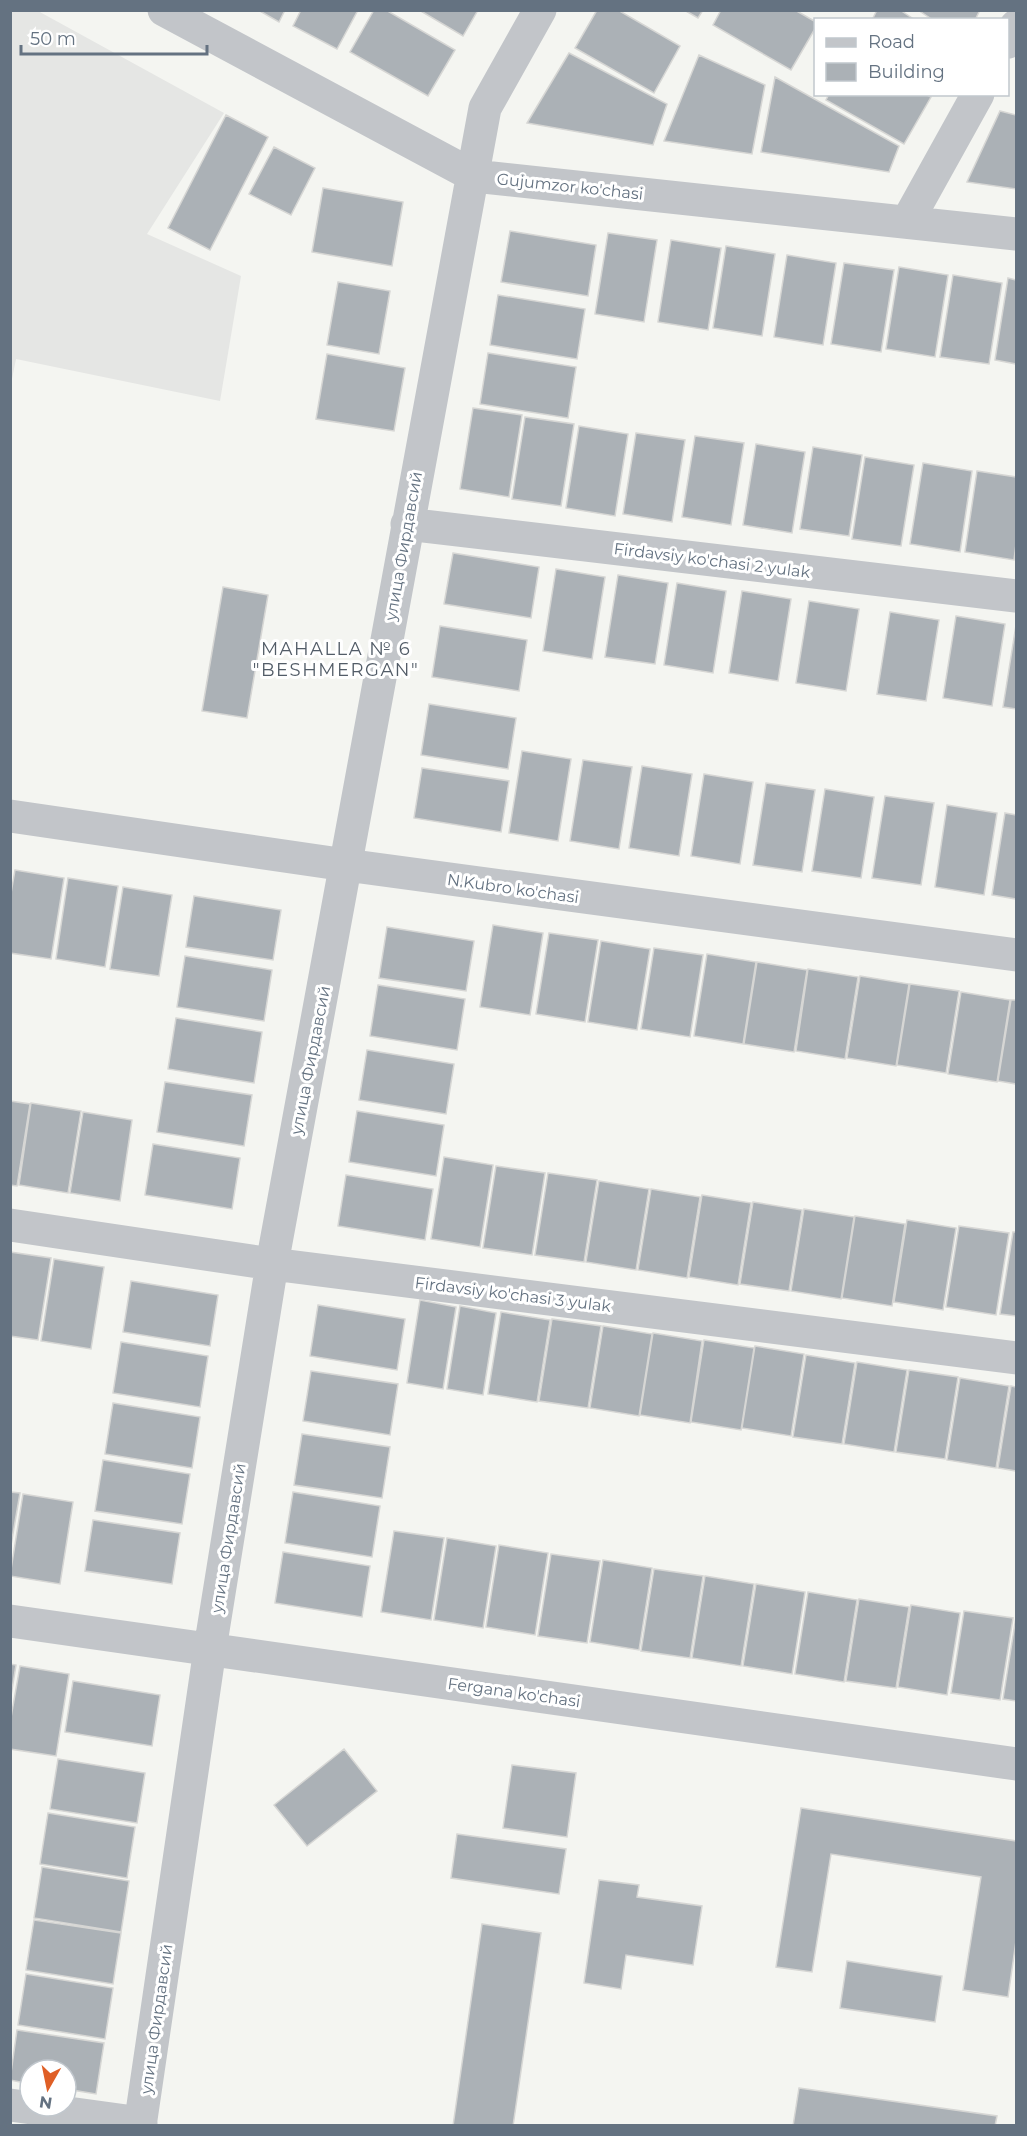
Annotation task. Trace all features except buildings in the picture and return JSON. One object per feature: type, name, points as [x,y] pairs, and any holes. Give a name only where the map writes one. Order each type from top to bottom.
[{"type":"street","name":"Gujumzor ko'chasi","points":[[164,10],[474,176],[1017,234]]},
{"type":"street","name":"улица Фирдавсий","points":[[141,2124],[210,1649],[272,1264],[485,108],[540,10]]},
{"type":"street","points":[[1009,40],[1017,26]]},
{"type":"street","points":[[908,222],[977,96]]},
{"type":"street","name":"Firdavsiy ko'chasi 2 yulak","points":[[407,524],[1017,596]]},
{"type":"street","name":"N.Kubro ko'chasi","points":[[10,816],[346,865],[1017,955]]},
{"type":"street","name":"Firdavsiy ko'chasi 3 yulak","points":[[10,1226],[272,1264],[1017,1358]]},
{"type":"street","name":"Fergana ko'chasi","points":[[10,1621],[1017,1764]]},
{"type":"street","points":[[10,2105],[141,2124]]},
{"type":"shaded area","points":[[11,10],[38,11],[224,113],[147,234],[241,276],[220,401],[16,359],[11,384]]},
{"type":"district","name":"MAHALLA № 6 \"BESHMERGAN\"","points":[[336,659]]}]
